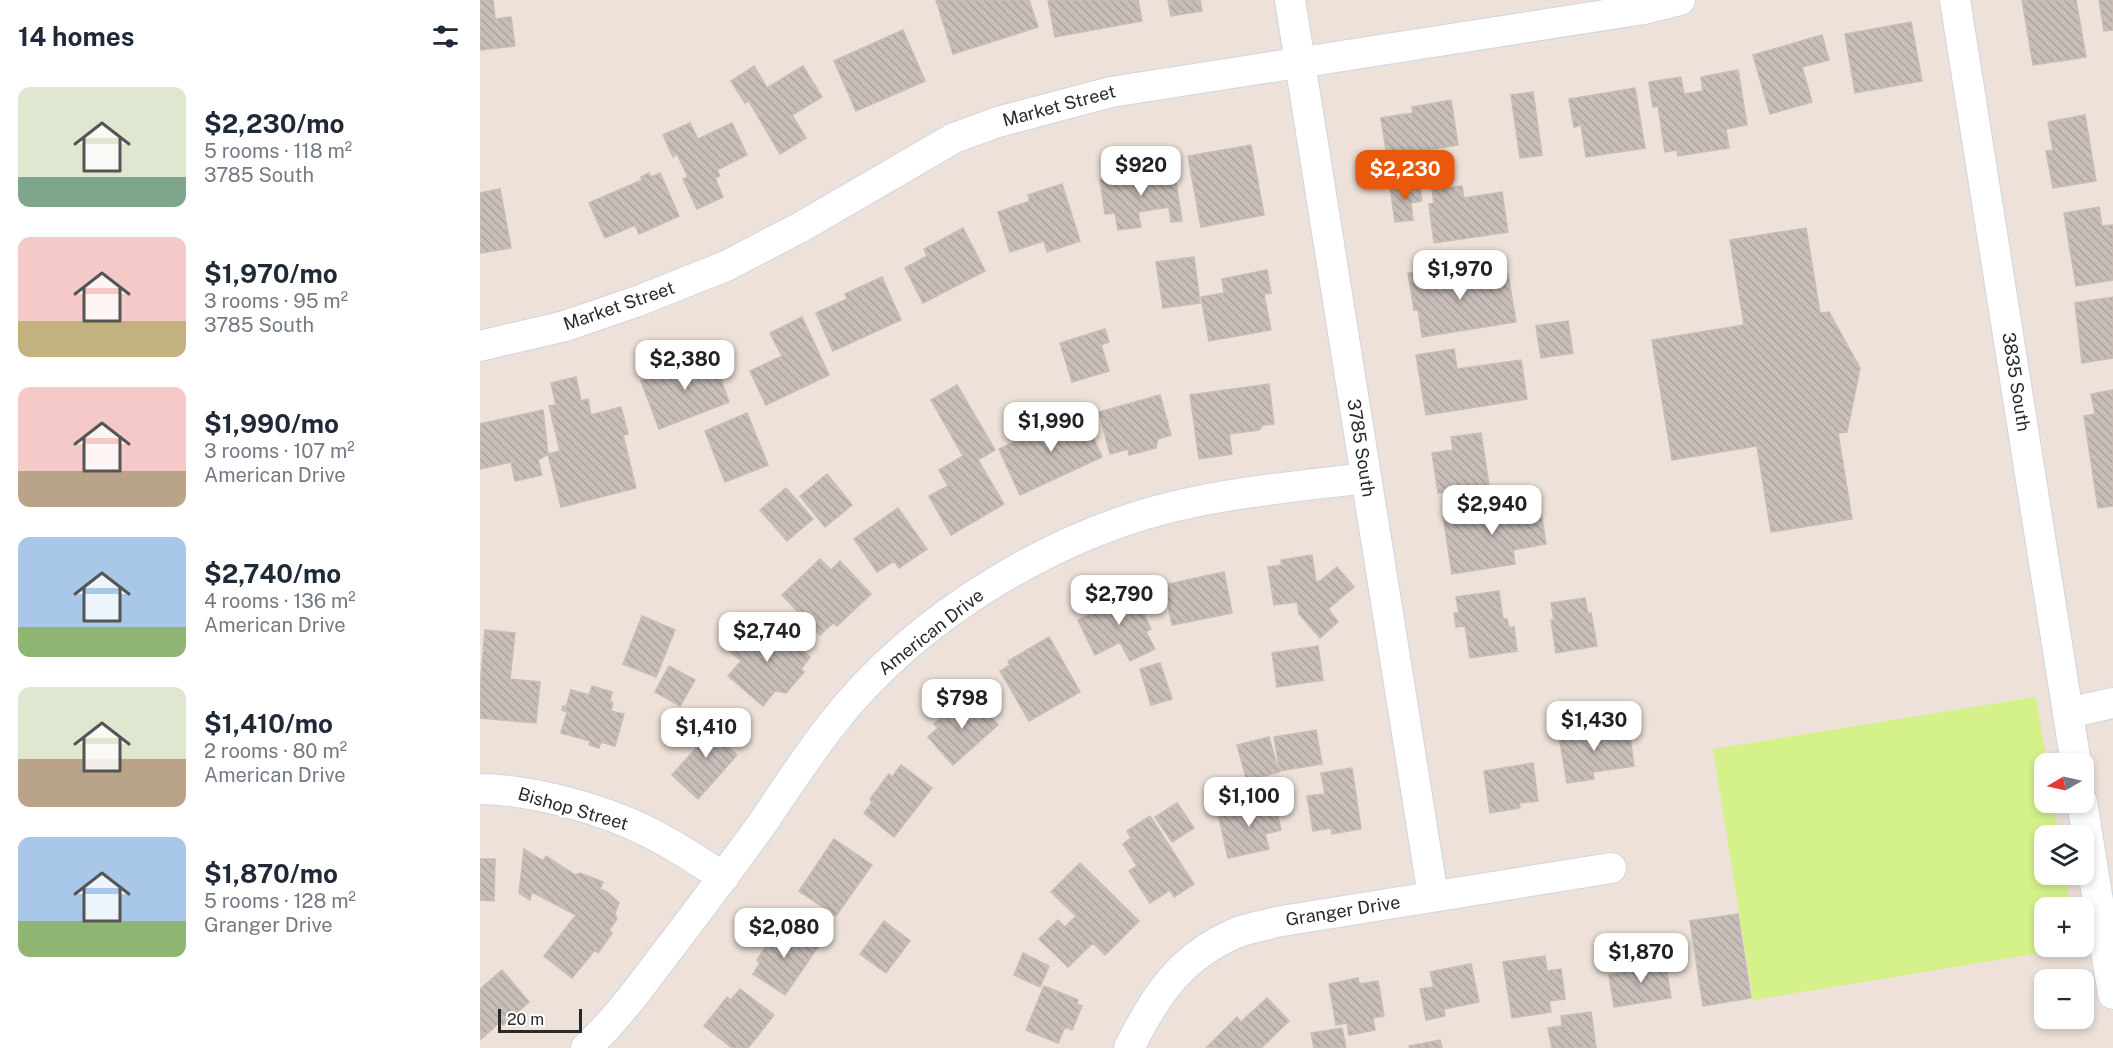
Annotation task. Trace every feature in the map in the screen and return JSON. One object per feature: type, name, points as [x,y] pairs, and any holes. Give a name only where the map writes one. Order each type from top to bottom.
[{"type":"street","name":"3785 South","points":[[1290,0],[1432,896]]},
{"type":"street","name":"Market Street","points":[[480,346],[565,326],[638,301],[726,266],[801,227],[954,138],[999,122],[1111,92],[1644,9],[1680,0]]},
{"type":"street","name":"3835 South","points":[[1955,0],[2074,753]]},
{"type":"street","name":"American Drive","points":[[586,1048],[623,1009],[724,877],[833,723],[871,680],[914,640],[961,604],[1015,570],[1072,541],[1135,517],[1247,492],[1366,478]]},
{"type":"street","points":[[2068,713],[2113,703]]},
{"type":"street","name":"Bishop Street","points":[[480,789],[531,794],[618,819],[664,840],[724,877]]},
{"type":"street","points":[[2084,813],[2113,994]]},
{"type":"street","name":"Granger Drive","points":[[1129,1048],[1146,1014],[1170,980],[1201,952],[1237,932],[1276,922],[1611,868]]},
{"type":"green space","points":[[2036,697],[2045,753],[2034,753],[2034,813],[2055,813],[2057,825],[2034,825],[2034,885],[2067,885],[2068,897],[2034,897],[2034,954],[1753,1000],[1713,749]]},
{"type":"building","points":[[480,0],[493,0],[495,19],[511,17],[515,46],[480,50]]},
{"type":"building","points":[[936,0],[1029,0],[1038,27],[953,54]]},
{"type":"building","points":[[1048,0],[1138,0],[1142,21],[1055,37]]},
{"type":"building","points":[[1168,0],[1200,0],[1202,11],[1171,16]]},
{"type":"building","points":[[2022,0],[2076,0],[2086,57],[2033,65]]},
{"type":"building","points":[[2099,0],[2113,0],[2113,30],[2104,31]]},
{"type":"building","points":[[1911,22],[1922,81],[1855,93],[1845,34]]},
{"type":"building","points":[[903,30],[925,81],[856,111],[834,61]]},
{"type":"building","points":[[1822,35],[1829,60],[1802,67],[1812,102],[1770,114],[1753,55]]},
{"type":"building","points":[[754,66],[767,88],[803,66],[822,97],[792,115],[806,138],[780,154],[749,101],[745,103],[731,81]]},
{"type":"building","points":[[1738,70],[1747,125],[1726,129],[1729,148],[1678,156],[1677,150],[1665,152],[1658,106],[1653,107],[1649,82],[1681,77],[1684,94],[1703,91],[1701,77]]},
{"type":"building","points":[[1635,88],[1645,148],[1586,157],[1581,125],[1574,127],[1569,99]]},
{"type":"building","points":[[1533,92],[1542,155],[1520,158],[1511,95]]},
{"type":"building","points":[[1451,100],[1458,145],[1387,157],[1381,118],[1413,113],[1412,107]]},
{"type":"building","points":[[2085,115],[2096,181],[2053,188],[2046,151],[2053,150],[2048,122]]},
{"type":"building","points":[[690,123],[698,139],[732,123],[747,155],[717,170],[720,176],[715,178],[723,197],[697,209],[683,179],[688,177],[677,154],[673,157],[663,135]]},
{"type":"building","points":[[1251,145],[1264,215],[1201,227],[1188,156]]},
{"type":"building","points":[[1174,169],[1182,221],[1171,222],[1169,207],[1138,212],[1141,227],[1118,230],[1115,213],[1105,214],[1100,180]]},
{"type":"building","points":[[649,173],[651,177],[660,173],[679,216],[639,234],[635,225],[605,238],[589,203],[642,180],[641,177]]},
{"type":"building","points":[[1419,183],[1422,201],[1411,203],[1413,220],[1395,222],[1390,187]]},
{"type":"building","points":[[1062,184],[1080,241],[1047,252],[1044,241],[1010,252],[998,212],[1030,201],[1028,195]]},
{"type":"building","points":[[1462,186],[1464,198],[1502,192],[1508,232],[1434,243],[1429,204],[1434,203],[1432,190]]},
{"type":"building","points":[[500,189],[511,248],[480,253],[480,193]]},
{"type":"building","points":[[2099,207],[2102,226],[2113,225],[2113,280],[2076,286],[2064,213]]},
{"type":"building","points":[[963,228],[985,271],[923,303],[905,268],[927,256],[924,249]]},
{"type":"building","points":[[1806,228],[1820,313],[1829,312],[1860,368],[1847,432],[1838,433],[1852,519],[1771,532],[1757,446],[1672,460],[1652,340],[1744,325],[1730,240]]},
{"type":"building","points":[[1194,257],[1200,303],[1163,308],[1156,262]]},
{"type":"building","points":[[1459,265],[1461,281],[1508,274],[1516,322],[1422,337],[1418,310],[1414,310],[1408,273]]},
{"type":"building","points":[[1267,270],[1271,293],[1264,294],[1271,330],[1209,341],[1201,297],[1224,293],[1222,279]]},
{"type":"building","points":[[882,277],[901,320],[833,351],[816,313],[847,299],[845,294]]},
{"type":"building","points":[[2113,297],[2113,358],[2082,363],[2075,303]]},
{"type":"building","points":[[802,317],[829,375],[766,405],[750,371],[782,356],[770,333]]},
{"type":"building","points":[[1568,321],[1573,353],[1541,358],[1536,326]]},
{"type":"building","points":[[1105,329],[1109,342],[1101,345],[1109,371],[1072,382],[1060,343]]},
{"type":"building","points":[[1454,349],[1457,369],[1521,360],[1527,399],[1426,415],[1416,355]]},
{"type":"building","points":[[712,354],[729,402],[659,429],[641,381]]},
{"type":"building","points":[[576,377],[581,401],[588,399],[591,415],[621,407],[628,434],[623,435],[636,488],[561,507],[548,454],[560,451],[549,406],[556,405],[551,383]]},
{"type":"building","points":[[1269,384],[1274,424],[1263,425],[1259,430],[1229,434],[1232,454],[1199,459],[1190,395]]},
{"type":"building","points":[[957,385],[995,450],[978,460],[1004,504],[951,535],[929,496],[948,486],[939,470],[963,456],[931,400]]},
{"type":"building","points":[[2113,390],[2113,506],[2098,508],[2084,416],[2095,414],[2091,394]]},
{"type":"building","points":[[1160,395],[1171,435],[1158,439],[1156,448],[1129,455],[1128,449],[1110,454],[1099,412]]},
{"type":"building","points":[[543,410],[548,454],[538,460],[542,475],[515,481],[511,462],[480,469],[480,424]]},
{"type":"building","points":[[1081,411],[1102,457],[1020,495],[999,449]]},
{"type":"building","points":[[747,413],[768,465],[725,482],[705,431]]},
{"type":"building","points":[[1481,433],[1489,485],[1438,493],[1432,453],[1453,450],[1451,437]]},
{"type":"building","points":[[827,474],[852,505],[825,527],[800,496]]},
{"type":"building","points":[[786,488],[813,519],[787,541],[760,510]]},
{"type":"building","points":[[1539,500],[1546,544],[1513,550],[1515,564],[1452,574],[1443,516]]},
{"type":"building","points":[[898,508],[927,549],[899,568],[894,561],[877,572],[854,539]]},
{"type":"building","points":[[1312,555],[1316,582],[1337,567],[1354,587],[1328,609],[1338,622],[1320,638],[1299,614],[1297,602],[1274,605],[1268,567],[1282,565],[1281,560]]},
{"type":"building","points":[[820,559],[831,570],[840,561],[871,594],[837,626],[833,623],[820,635],[782,595]]},
{"type":"building","points":[[1224,572],[1232,613],[1172,625],[1164,585]]},
{"type":"building","points":[[1132,589],[1151,629],[1146,632],[1155,649],[1130,661],[1120,642],[1095,655],[1078,620],[1098,611],[1095,606]]},
{"type":"building","points":[[1499,591],[1503,619],[1507,619],[1509,628],[1514,627],[1517,651],[1470,658],[1465,626],[1456,627],[1454,613],[1459,613],[1456,597]]},
{"type":"building","points":[[1585,598],[1588,614],[1591,613],[1597,646],[1556,653],[1551,603]]},
{"type":"building","points":[[642,616],[675,630],[656,677],[623,664]]},
{"type":"building","points":[[771,624],[810,657],[801,669],[804,672],[786,693],[775,691],[763,706],[728,676],[741,661],[727,649],[746,628],[759,639]]},
{"type":"building","points":[[485,630],[515,633],[510,679],[540,682],[536,723],[480,718]]},
{"type":"building","points":[[1049,637],[1080,692],[1029,721],[1000,671],[1010,665],[1008,661]]},
{"type":"building","points":[[1318,646],[1323,680],[1277,687],[1272,653]]},
{"type":"building","points":[[1160,663],[1172,699],[1151,705],[1140,669]]},
{"type":"building","points":[[669,666],[695,680],[680,706],[655,692]]},
{"type":"building","points":[[592,686],[612,692],[611,711],[624,714],[615,746],[601,742],[599,748],[589,745],[590,741],[561,733],[567,712],[562,710],[563,706],[566,707],[571,690],[589,695]]},
{"type":"building","points":[[974,698],[998,725],[953,765],[928,737],[938,728],[934,724],[957,703],[962,709]]},
{"type":"building","points":[[708,716],[732,737],[726,745],[737,755],[698,799],[672,775],[705,738],[695,730]]},
{"type":"building","points":[[1593,725],[1594,734],[1629,729],[1634,766],[1593,772],[1594,779],[1567,783],[1558,730]]},
{"type":"building","points":[[1316,730],[1322,764],[1280,771],[1274,737]]},
{"type":"building","points":[[1269,737],[1279,772],[1247,781],[1237,745]]},
{"type":"building","points":[[1533,763],[1538,801],[1519,803],[1520,808],[1490,813],[1484,771]]},
{"type":"building","points":[[901,765],[932,788],[894,837],[864,813],[872,802],[870,799],[889,774],[892,777]]},
{"type":"building","points":[[1352,768],[1361,829],[1332,834],[1331,828],[1313,831],[1307,796],[1325,794],[1321,773]]},
{"type":"building","points":[[1274,800],[1281,830],[1265,834],[1269,849],[1228,858],[1218,813]]},
{"type":"building","points":[[1177,803],[1194,828],[1172,842],[1155,817]]},
{"type":"building","points":[[1150,816],[1194,884],[1174,897],[1170,890],[1150,903],[1129,871],[1137,866],[1123,844],[1131,838],[1127,831]]},
{"type":"building","points":[[834,839],[872,865],[836,916],[799,891]]},
{"type":"building","points":[[524,849],[543,861],[546,856],[575,875],[580,873],[603,882],[600,889],[619,903],[615,913],[617,919],[609,930],[612,933],[598,953],[595,950],[572,978],[544,956],[576,915],[532,892],[530,900],[519,893]]},
{"type":"building","points":[[480,859],[495,859],[494,901],[480,900]]},
{"type":"building","points":[[1080,863],[1139,921],[1105,955],[1093,943],[1068,967],[1039,939],[1058,920],[1065,927],[1076,916],[1051,892]]},
{"type":"building","points":[[1738,914],[1751,998],[1703,1006],[1690,921]]},
{"type":"building","points":[[884,921],[910,941],[886,973],[860,954]]},
{"type":"building","points":[[787,925],[818,947],[785,995],[753,974],[760,963],[757,960],[774,934],[778,937]]},
{"type":"building","points":[[1023,953],[1049,966],[1040,987],[1014,975]]},
{"type":"building","points":[[1545,956],[1547,971],[1561,969],[1565,999],[1549,1001],[1551,1012],[1512,1018],[1503,962]]},
{"type":"building","points":[[1665,960],[1671,998],[1614,1007],[1609,975],[1624,972],[1623,967]]},
{"type":"building","points":[[1471,964],[1479,1002],[1444,1009],[1445,1016],[1426,1020],[1420,989],[1434,987],[1430,972]]},
{"type":"building","points":[[502,970],[529,1002],[503,1025],[500,1022],[481,1039],[480,989]]},
{"type":"building","points":[[1358,978],[1359,984],[1378,981],[1384,1016],[1373,1018],[1375,1030],[1349,1035],[1347,1023],[1336,1025],[1329,984]]},
{"type":"building","points":[[1044,986],[1078,1000],[1077,1004],[1082,1006],[1072,1030],[1065,1027],[1058,1043],[1026,1030]]},
{"type":"building","points":[[740,989],[774,1015],[748,1048],[732,1048],[704,1026],[727,997],[731,1000]]},
{"type":"building","points":[[1267,998],[1289,1021],[1261,1048],[1207,1047],[1237,1017],[1241,1022]]},
{"type":"building","points":[[1591,1012],[1596,1048],[1552,1048],[1548,1028],[1562,1026],[1561,1016]]},
{"type":"building","points":[[1342,1028],[1346,1048],[1314,1048],[1311,1033]]},
{"type":"building","points":[[1440,1040],[1442,1048],[1410,1048],[1409,1046]]}]
